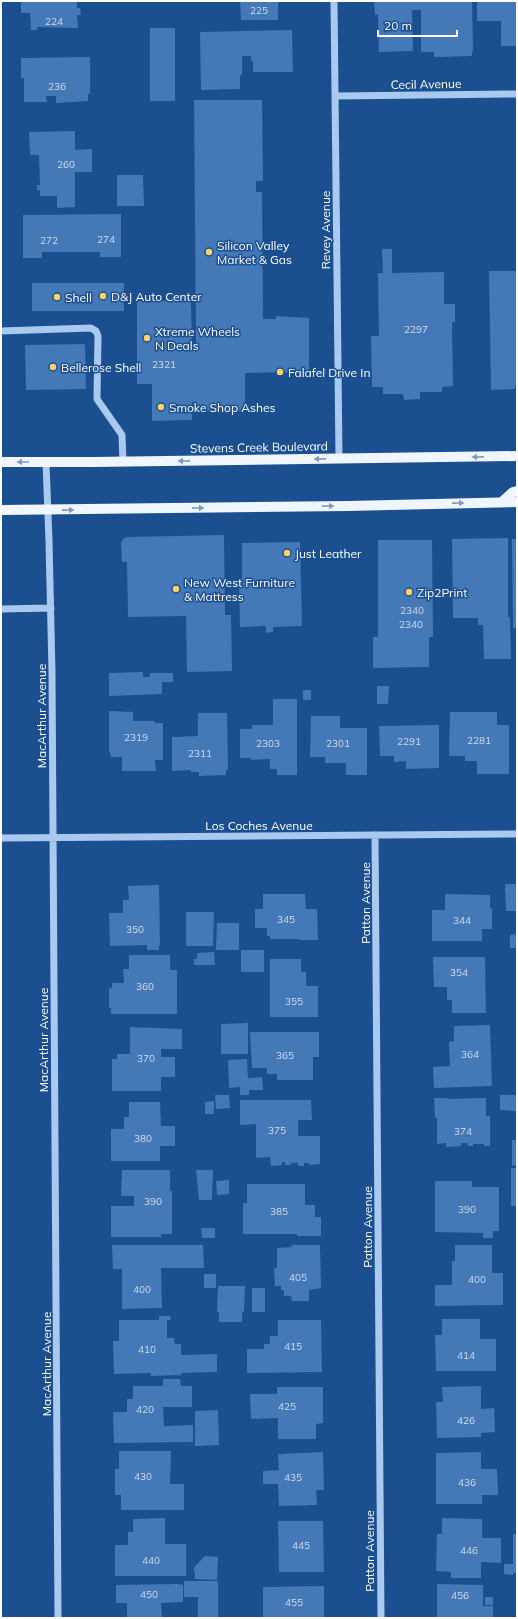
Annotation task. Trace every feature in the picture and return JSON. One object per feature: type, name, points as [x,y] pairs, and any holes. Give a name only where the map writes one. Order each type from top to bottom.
[{"type":"main road","name":"Stevens Creek Boulevard","points":[[1,462],[123,462],[517,456]]},
{"type":"main road","points":[[502,502],[517,490]]},
{"type":"main road","points":[[1,510],[517,502]]},
{"type":"street","name":"Revey Avenue","points":[[334,1],[339,459]]},
{"type":"street","name":"Cecil Avenue","points":[[335,96],[517,94]]},
{"type":"street","points":[[1,331],[91,328],[96,330],[98,336],[97,399],[122,435],[123,462]]},
{"type":"street","name":"MacArthur Avenue","points":[[46,462],[51,608],[58,1618]]},
{"type":"street","points":[[1,609],[51,608]]},
{"type":"street","name":"Los Coches Avenue","points":[[1,838],[517,834]]},
{"type":"street","name":"Patton Avenue","points":[[375,835],[381,1618]]},
{"type":"building","points":[[21,1],[77,2],[77,8],[80,8],[81,15],[77,15],[78,28],[37,27],[37,30],[31,30],[30,13],[21,13]]},
{"type":"building","points":[[240,1],[278,1],[278,20],[241,20]]},
{"type":"building","points":[[374,1],[472,1],[472,56],[434,57],[434,52],[421,52],[421,10],[412,10],[413,51],[379,52],[378,14],[375,15]]},
{"type":"building","points":[[477,1],[517,1],[517,46],[501,46],[501,21],[477,21]]},
{"type":"building","points":[[150,28],[175,28],[175,101],[150,101]]},
{"type":"building","points":[[292,30],[293,72],[253,72],[253,61],[251,61],[251,56],[242,56],[240,89],[201,90],[200,32]]},
{"type":"building","points":[[90,57],[90,94],[88,94],[88,101],[56,103],[56,96],[46,96],[47,102],[24,102],[24,78],[21,78],[21,58]]},
{"type":"building","points":[[194,100],[262,100],[263,181],[256,181],[256,192],[262,192],[263,319],[276,319],[276,316],[309,318],[309,372],[245,373],[245,411],[197,411],[197,402],[192,402],[192,420],[152,421],[152,384],[137,384],[137,301],[191,301],[192,343],[196,343]]},
{"type":"building","points":[[75,131],[75,150],[92,149],[92,172],[75,172],[75,207],[57,208],[57,196],[40,196],[40,190],[37,190],[37,185],[40,185],[39,155],[30,155],[29,132]]},
{"type":"building","points":[[117,175],[143,175],[144,206],[117,206]]},
{"type":"building","points":[[121,214],[121,257],[100,257],[100,252],[42,252],[42,258],[23,258],[23,215]]},
{"type":"building","points":[[382,249],[392,249],[392,273],[444,272],[444,304],[455,304],[455,322],[452,322],[453,386],[442,387],[442,392],[420,392],[420,399],[404,400],[403,394],[383,394],[383,387],[372,387],[371,336],[379,336],[378,273],[383,273]]},
{"type":"building","points":[[489,271],[517,271],[517,386],[515,386],[515,389],[491,390]]},
{"type":"building","points":[[32,283],[124,283],[124,311],[32,311]]},
{"type":"building","points":[[85,344],[86,389],[26,390],[25,345]]},
{"type":"building","name":"New West Furniture & Mattress","points":[[224,535],[225,615],[231,615],[232,671],[187,672],[186,616],[128,617],[127,562],[122,562],[121,542],[124,538],[128,537]]},
{"type":"building","points":[[508,538],[508,617],[510,617],[511,659],[484,659],[483,625],[478,625],[478,618],[453,618],[452,539]]},
{"type":"building","points":[[512,539],[517,539],[517,628],[513,628]]},
{"type":"building","points":[[378,540],[432,540],[433,637],[429,637],[429,667],[373,668],[373,637],[378,637]]},
{"type":"building","points":[[300,542],[302,626],[273,627],[273,632],[266,633],[266,626],[240,627],[239,578],[242,578],[242,543]]},
{"type":"building","points":[[143,672],[143,677],[150,677],[150,673],[162,673],[162,694],[109,696],[109,673]]},
{"type":"building","points":[[162,673],[173,673],[173,682],[162,682]]},
{"type":"building","points":[[377,686],[389,686],[388,704],[377,704]]},
{"type":"building","points":[[303,690],[311,690],[311,700],[303,700]]},
{"type":"building","points":[[273,699],[297,699],[297,775],[277,775],[277,769],[270,769],[270,759],[251,760],[251,758],[240,758],[240,729],[252,729],[252,725],[273,725]]},
{"type":"building","points":[[109,711],[133,712],[133,721],[155,721],[155,723],[163,723],[163,760],[155,760],[156,771],[122,771],[122,757],[111,757],[109,752]]},
{"type":"building","points":[[450,712],[497,712],[497,725],[509,725],[509,774],[477,774],[477,761],[465,761],[465,756],[449,756]]},
{"type":"building","points":[[198,713],[227,713],[228,770],[226,770],[226,775],[199,776],[199,772],[191,772],[191,770],[172,771],[172,737],[198,736]]},
{"type":"building","points":[[311,716],[340,716],[340,728],[367,728],[367,775],[346,775],[346,763],[325,763],[325,757],[310,757]]},
{"type":"building","points":[[439,725],[439,768],[406,769],[406,761],[394,762],[394,756],[380,756],[379,726]]},
{"type":"building","points":[[505,884],[517,884],[517,911],[506,911]]},
{"type":"building","points":[[159,885],[159,950],[147,950],[147,945],[110,946],[109,913],[123,913],[123,900],[129,900],[128,886]]},
{"type":"building","points":[[263,894],[305,894],[306,909],[317,909],[318,940],[270,939],[270,936],[267,936],[267,928],[255,928],[255,909],[263,909]]},
{"type":"building","points":[[445,894],[490,895],[490,908],[492,908],[492,929],[482,929],[482,941],[432,941],[432,910],[445,910]]},
{"type":"building","points":[[186,912],[214,912],[213,946],[186,946]]},
{"type":"building","points":[[217,923],[239,923],[239,950],[216,950]]},
{"type":"building","points":[[517,934],[517,948],[510,948],[510,935]]},
{"type":"building","points":[[241,950],[264,950],[264,972],[241,972]]},
{"type":"building","points":[[214,952],[215,965],[194,965],[194,959],[197,959],[197,953]]},
{"type":"building","points":[[129,955],[170,955],[170,970],[177,970],[177,1014],[111,1014],[111,1008],[109,1008],[109,988],[112,988],[112,983],[124,983],[123,969],[129,969]]},
{"type":"building","points":[[433,957],[485,957],[486,1013],[452,1013],[452,1000],[447,1000],[447,987],[434,987]]},
{"type":"building","points":[[270,959],[301,959],[301,972],[306,972],[306,986],[318,986],[318,1017],[270,1017]]},
{"type":"building","points":[[248,1023],[248,1054],[221,1054],[221,1024]]},
{"type":"building","points":[[490,1025],[492,1086],[434,1088],[433,1067],[450,1066],[449,1042],[454,1041],[454,1026]]},
{"type":"building","points":[[130,1027],[182,1029],[182,1049],[161,1049],[161,1057],[175,1057],[175,1077],[161,1077],[161,1091],[112,1091],[112,1059],[117,1059],[117,1054],[130,1054]]},
{"type":"building","points":[[250,1032],[319,1032],[319,1057],[313,1057],[313,1080],[277,1080],[277,1074],[267,1074],[267,1068],[252,1068]]},
{"type":"building","points":[[247,1059],[248,1078],[262,1077],[263,1090],[249,1090],[249,1095],[240,1095],[240,1087],[229,1088],[228,1060]]},
{"type":"building","points":[[215,1095],[229,1095],[230,1108],[216,1109]]},
{"type":"building","points":[[500,1095],[517,1095],[517,1111],[500,1110]]},
{"type":"building","points":[[434,1098],[486,1098],[486,1116],[490,1116],[490,1146],[484,1146],[484,1144],[473,1144],[473,1146],[468,1146],[467,1143],[461,1143],[461,1146],[446,1147],[446,1143],[437,1144],[437,1118],[435,1118]]},
{"type":"building","points":[[240,1100],[311,1100],[312,1120],[298,1120],[298,1136],[320,1136],[320,1164],[309,1165],[309,1163],[304,1163],[304,1166],[298,1166],[298,1163],[285,1165],[285,1162],[282,1162],[282,1165],[271,1166],[270,1157],[256,1158],[256,1124],[240,1125]]},
{"type":"building","points":[[214,1101],[214,1114],[205,1114],[205,1102]]},
{"type":"building","points":[[129,1102],[160,1102],[161,1126],[175,1126],[175,1146],[160,1146],[160,1161],[111,1161],[111,1129],[124,1129],[124,1117],[129,1117]]},
{"type":"building","points":[[512,1140],[517,1140],[517,1165],[512,1166]]},
{"type":"building","points":[[511,1168],[517,1168],[517,1206],[511,1206]]},
{"type":"building","points":[[122,1170],[170,1170],[170,1191],[172,1191],[172,1234],[161,1234],[161,1237],[111,1237],[111,1206],[134,1206],[134,1196],[121,1196]]},
{"type":"building","points":[[196,1170],[213,1170],[212,1200],[199,1200]]},
{"type":"building","points":[[229,1180],[229,1194],[217,1195],[216,1181]]},
{"type":"building","points":[[435,1181],[472,1181],[472,1187],[499,1187],[499,1231],[493,1231],[493,1238],[483,1238],[483,1233],[435,1232]]},
{"type":"building","points":[[247,1184],[305,1184],[305,1205],[315,1205],[315,1217],[321,1217],[321,1236],[297,1236],[297,1234],[243,1234],[243,1203],[247,1203]]},
{"type":"building","points":[[201,1228],[215,1228],[215,1238],[202,1238]]},
{"type":"building","points":[[112,1245],[203,1245],[204,1268],[161,1268],[162,1308],[122,1309],[122,1269],[113,1269]]},
{"type":"building","points":[[291,1245],[320,1245],[321,1288],[309,1290],[309,1301],[292,1301],[291,1296],[284,1296],[284,1290],[281,1290],[281,1286],[275,1286],[274,1268],[277,1268],[277,1248],[292,1247]]},
{"type":"building","points":[[455,1245],[492,1245],[492,1273],[503,1273],[503,1305],[435,1306],[435,1285],[452,1285],[452,1261],[455,1261]]},
{"type":"building","points":[[204,1274],[216,1274],[216,1288],[204,1288]]},
{"type":"building","points":[[218,1286],[245,1286],[242,1322],[219,1322],[219,1312],[217,1312]]},
{"type":"building","points":[[252,1288],[265,1288],[265,1312],[252,1312]]},
{"type":"building","points":[[159,1316],[170,1316],[171,1320],[167,1320],[167,1338],[174,1338],[175,1344],[181,1344],[181,1355],[217,1354],[217,1372],[151,1376],[151,1373],[114,1374],[113,1341],[119,1341],[119,1320],[159,1320]]},
{"type":"building","points":[[442,1319],[480,1319],[480,1339],[496,1339],[496,1371],[436,1371],[435,1335],[442,1335]]},
{"type":"building","points":[[278,1320],[321,1320],[322,1372],[247,1373],[247,1349],[264,1349],[264,1344],[270,1344],[270,1336],[278,1336]]},
{"type":"building","points":[[163,1379],[180,1379],[181,1386],[192,1386],[192,1407],[163,1407],[164,1426],[193,1425],[193,1442],[114,1443],[113,1412],[127,1412],[127,1399],[133,1399],[133,1386],[163,1386]]},
{"type":"building","points":[[481,1386],[481,1409],[494,1408],[495,1432],[481,1433],[481,1437],[437,1438],[436,1402],[443,1402],[442,1387]]},
{"type":"building","points":[[277,1387],[323,1387],[323,1423],[316,1424],[316,1439],[278,1439],[278,1418],[251,1419],[250,1394],[277,1394]]},
{"type":"building","points":[[218,1410],[219,1445],[195,1446],[195,1411]]},
{"type":"building","points":[[119,1451],[171,1451],[170,1484],[184,1484],[184,1510],[121,1510],[121,1495],[115,1495],[115,1469],[119,1469]]},
{"type":"building","points":[[323,1452],[324,1490],[316,1490],[317,1505],[279,1506],[278,1484],[263,1484],[263,1471],[279,1470],[278,1454]]},
{"type":"building","points":[[481,1452],[481,1469],[497,1469],[498,1495],[482,1495],[482,1504],[436,1504],[436,1453]]},
{"type":"building","points":[[165,1518],[165,1544],[186,1544],[186,1576],[115,1576],[115,1545],[128,1545],[128,1532],[133,1532],[133,1519]]},
{"type":"building","points":[[442,1518],[482,1519],[482,1538],[501,1538],[501,1563],[481,1562],[481,1578],[451,1578],[451,1572],[436,1571],[437,1534],[442,1534]]},
{"type":"building","points":[[278,1521],[323,1521],[324,1572],[279,1572]]},
{"type":"building","points":[[513,1534],[517,1534],[517,1573],[513,1573],[513,1575],[504,1574],[504,1564],[513,1564]]},
{"type":"building","points":[[205,1556],[218,1557],[217,1580],[195,1579],[194,1567]]},
{"type":"building","points":[[184,1581],[218,1581],[218,1618],[198,1618],[199,1597],[184,1597]]},
{"type":"building","points":[[437,1584],[483,1585],[483,1606],[493,1606],[493,1618],[437,1618]]},
{"type":"building","points":[[116,1585],[183,1585],[183,1602],[161,1603],[162,1618],[127,1618],[127,1603],[116,1603]]},
{"type":"building","points":[[324,1586],[324,1618],[263,1618],[263,1587]]},
{"type":"building","points":[[485,1597],[493,1597],[493,1605],[485,1605]]},
{"type":"place","name":"Silicon Valley Market & Gas","points":[[209,252]]},
{"type":"place","name":"D&J Auto Center","points":[[103,296]]},
{"type":"place","name":"Shell","points":[[57,297]]},
{"type":"place","name":"Xtreme Wheels N Deals","points":[[147,338]]},
{"type":"place","name":"Bellerose Shell","points":[[53,367]]},
{"type":"place","name":"Falafel Drive In","points":[[280,372]]},
{"type":"place","name":"Smoke Shop Ashes","points":[[161,407]]},
{"type":"place","name":"Just Leather","points":[[287,553]]},
{"type":"place","name":"New West Furniture & Mattress","points":[[176,589]]},
{"type":"place","name":"Zip2Print","points":[[409,592]]}]
